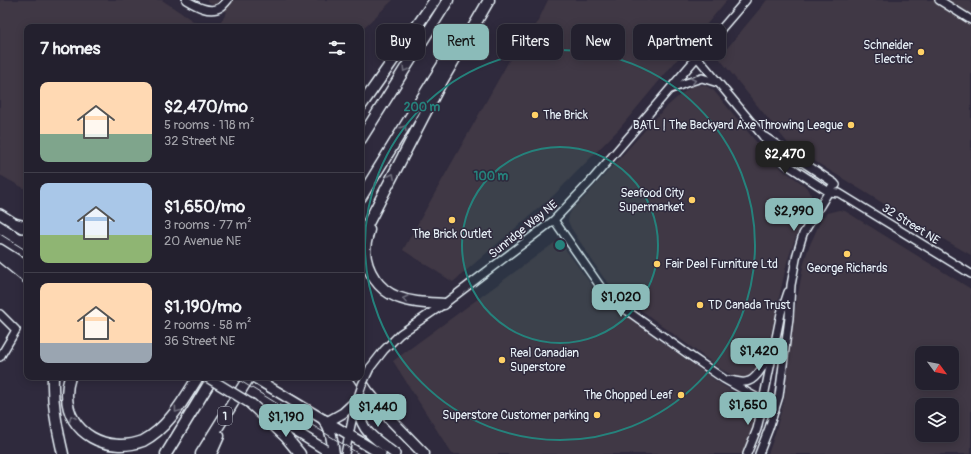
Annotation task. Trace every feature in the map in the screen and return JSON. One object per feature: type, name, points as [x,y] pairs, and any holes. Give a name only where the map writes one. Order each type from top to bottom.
[{"type":"highway","points":[[364,102],[435,0]]},
{"type":"highway","points":[[364,134],[448,0]]},
{"type":"highway","points":[[364,192],[483,0]]},
{"type":"highway","points":[[364,231],[442,81],[489,0]]},
{"type":"highway","points":[[374,210],[365,251],[368,268],[377,283],[389,294],[403,299],[432,304],[444,304]]},
{"type":"highway","points":[[16,224],[24,226]]},
{"type":"highway","points":[[0,256],[24,276]]},
{"type":"highway","points":[[53,380],[55,420],[63,454]]},
{"type":"highway","points":[[69,380],[66,394],[67,401],[72,419],[77,427],[90,439],[116,448],[135,445],[158,430],[180,406],[196,380]]},
{"type":"highway","points":[[166,454],[212,380]]},
{"type":"highway","points":[[211,454],[249,380]]},
{"type":"highway","name":"1","points":[[201,454],[249,380]]},
{"type":"highway","points":[[360,380],[395,425],[424,454]]},
{"type":"highway","points":[[251,404],[286,437],[300,454]]},
{"type":"highway","points":[[325,421],[329,427],[332,437],[333,454]]},
{"type":"main road","points":[[0,214],[24,229]]},
{"type":"main road","points":[[0,249],[24,264]]},
{"type":"main road","points":[[212,380],[333,454]]},
{"type":"main road","points":[[254,380],[269,387],[381,454]]},
{"type":"main road","points":[[325,421],[343,413],[357,400]]},
{"type":"main road","points":[[357,400],[359,415],[367,432],[395,454]]},
{"type":"street","points":[[186,0],[197,7],[213,10],[222,7],[228,0]]},
{"type":"street","name":"Sunridge Way NE","points":[[725,24],[746,0]]},
{"type":"street","points":[[940,0],[971,20]]},
{"type":"street","name":"Sunridge Way NE","points":[[345,454],[357,400],[362,385],[370,368],[384,350],[396,338],[444,304],[554,220],[592,180],[694,60]]},
{"type":"street","name":"32 Street NE","points":[[699,60],[762,135],[776,155],[789,166],[829,192],[839,193],[971,274]]},
{"type":"street","points":[[669,90],[702,78],[718,83]]},
{"type":"street","name":"32 Street NE","points":[[762,135],[834,183],[839,193]]},
{"type":"street","points":[[747,454],[757,429],[781,313],[791,285],[797,254],[803,234],[834,183]]},
{"type":"street","points":[[554,220],[602,289],[614,302],[692,357],[775,410]]},
{"type":"street","points":[[759,454],[779,396],[790,318],[791,285]]},
{"type":"street","points":[[0,314],[16,330],[0,357]]},
{"type":"street","points":[[724,378],[741,382],[750,381],[764,365],[774,345]]},
{"type":"shaded area","points":[[0,0],[162,0],[198,24],[24,24],[24,188],[0,175]]},
{"type":"shaded area","points":[[206,0],[393,0],[364,27],[364,24],[220,24],[227,12]]},
{"type":"shaded area","points":[[548,0],[727,0],[707,24],[633,24],[633,60],[677,60],[619,129],[554,195],[453,282],[403,250],[509,60],[563,60],[563,24],[537,24]]},
{"type":"shaded area","points":[[767,0],[971,0],[971,255],[915,223],[790,146],[721,60],[726,60],[726,50]]},
{"type":"shaded area","points":[[705,85],[714,91],[767,155],[782,169],[804,185],[809,190],[811,195],[811,204],[796,236],[787,262],[771,334],[761,364],[752,376],[747,378],[741,378],[722,370],[622,296],[603,277],[568,221],[569,215],[573,208],[584,198],[663,110],[692,86]]},
{"type":"shaded area","points":[[839,210],[845,211],[971,289],[971,454],[768,454],[784,401],[794,316],[803,267],[808,249],[822,218],[827,213]]},
{"type":"shaded area","points":[[557,241],[562,244],[603,299],[722,385],[753,404],[756,412],[755,417],[748,442],[742,454],[452,454],[393,361]]},
{"type":"tram line","points":[[0,234],[24,249]]},
{"type":"tram line","points":[[239,380],[359,454]]},
{"type":"place","name":"Schneider Electric","points":[[921,52]]},
{"type":"place","name":"The Brick","points":[[535,115]]},
{"type":"place","name":"BATL | The Backyard Axe Throwing League","points":[[851,125]]},
{"type":"place","name":"Seafood City Supermarket","points":[[692,200]]},
{"type":"place","name":"The Brick Outlet","points":[[452,220]]},
{"type":"place","name":"George Richards","points":[[847,254]]},
{"type":"place","name":"Fair Deal Furniture Ltd","points":[[657,264]]},
{"type":"place","name":"TD Canada Trust","points":[[700,305]]},
{"type":"place","name":"Real Canadian Superstore","points":[[502,360]]},
{"type":"place","name":"The Chopped Leaf","points":[[681,395]]},
{"type":"place","name":"Superstore Customer parking","points":[[597,415]]}]
